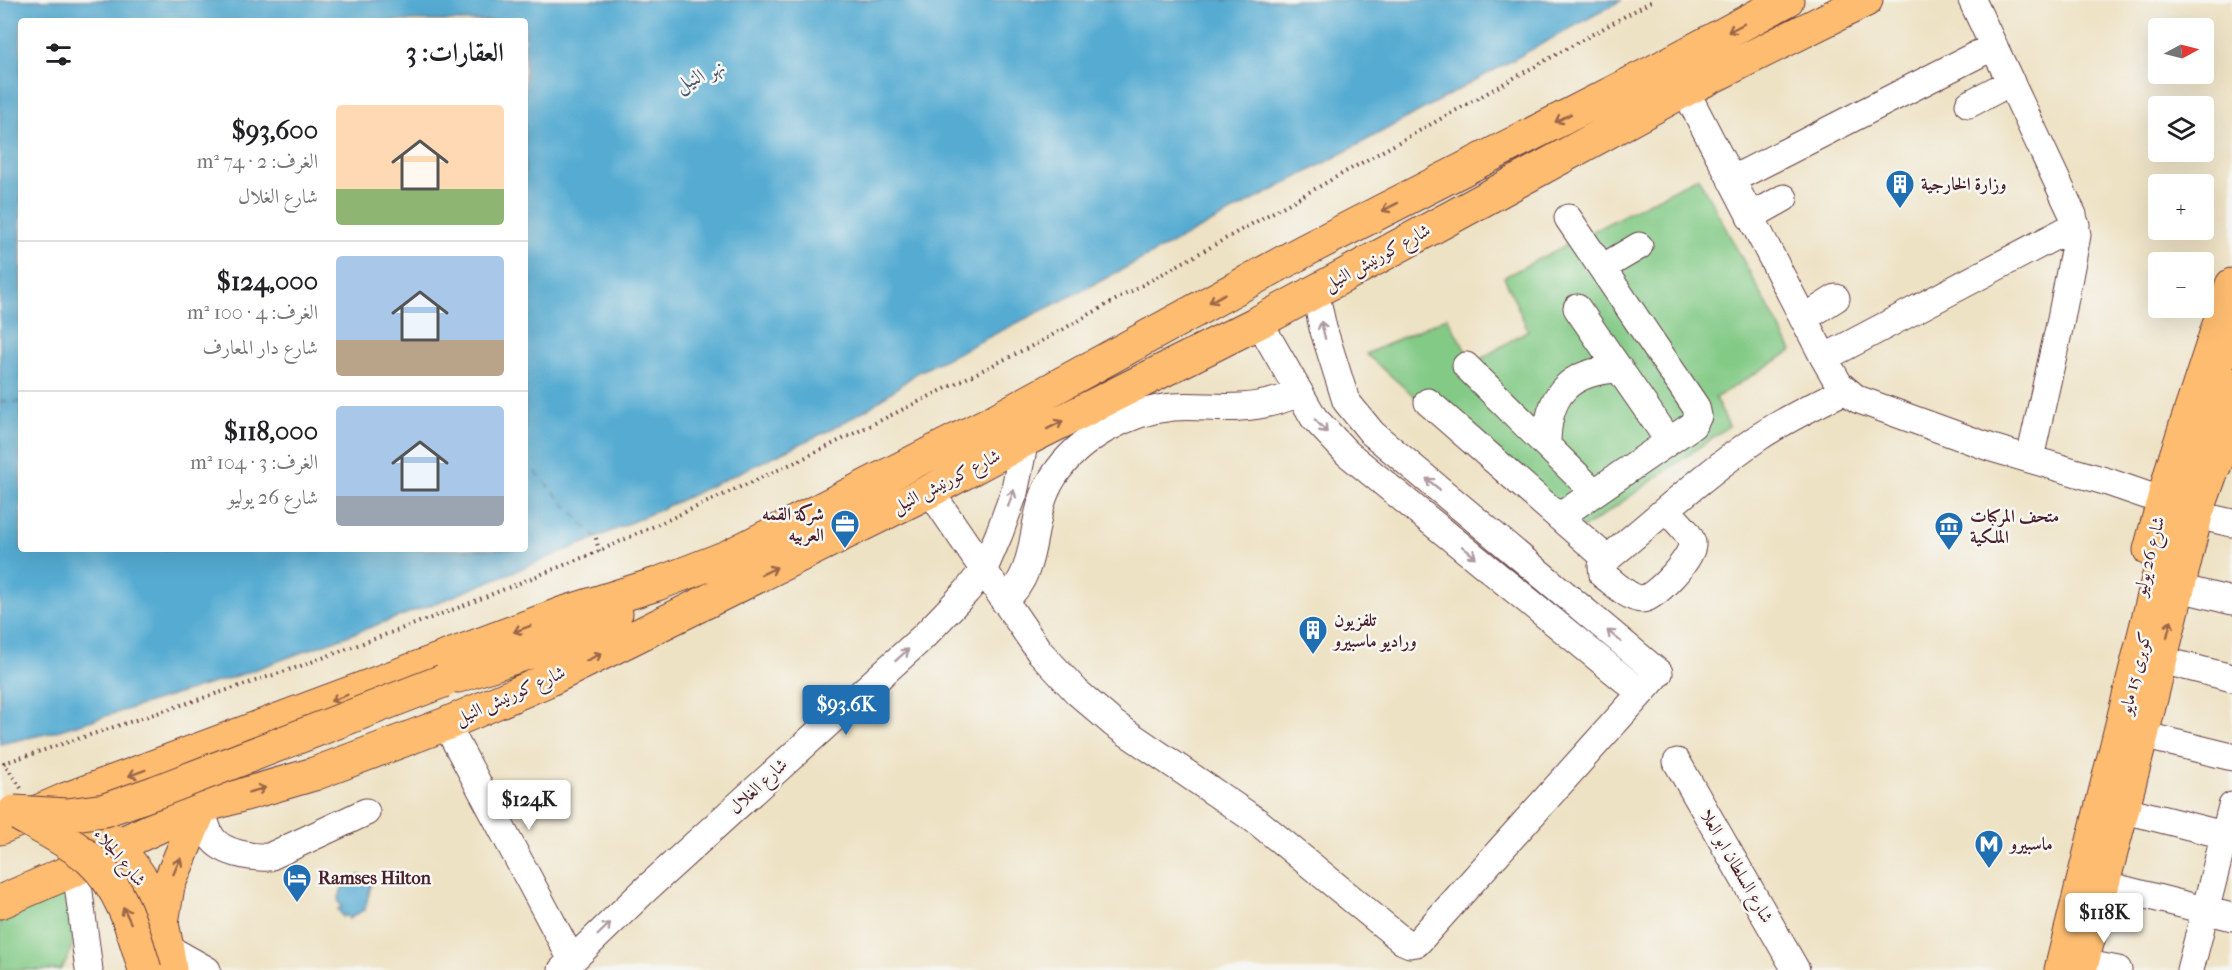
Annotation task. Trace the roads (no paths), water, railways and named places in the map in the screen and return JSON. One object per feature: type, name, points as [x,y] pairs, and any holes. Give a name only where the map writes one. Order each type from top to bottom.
[{"type":"main road","name":"شارع كورنيش النيل","points":[[13,814],[67,799],[564,613],[657,584],[727,557],[992,422],[1302,252],[1645,77],[1787,0]]},
{"type":"main road","name":"شارع كورنيش النيل","points":[[0,903],[76,869],[116,846],[210,804],[314,774],[446,724],[546,681],[930,491],[1025,440],[1258,322],[1685,90],[1866,0]]},
{"type":"main road","name":"شارع 26 يوليو","points":[[2046,970],[2163,501],[2232,285]]},
{"type":"main road","points":[[2195,402],[2232,336]]},
{"type":"main road","name":"كوبرى 15 مايو","points":[[2074,968],[2169,535],[2193,463],[2232,384]]},
{"type":"main road","points":[[2211,473],[2232,405]]},
{"type":"main road","name":"شارع 26 يوليو","points":[[2074,968],[2102,884],[2142,735],[2196,515],[2211,473],[2232,428]]},
{"type":"main road","points":[[13,814],[68,815],[105,810],[156,792],[443,681],[563,641],[618,612],[657,584]]},
{"type":"main road","points":[[194,752],[182,760],[177,769],[180,780],[210,804]]},
{"type":"main road","name":"شارع الجلاء","points":[[67,799],[116,846],[145,884],[161,952]]},
{"type":"main road","name":"شارع الجلاء","points":[[161,952],[168,886],[191,835],[210,804]]},
{"type":"main road","points":[[13,814],[68,843],[90,859],[111,882],[130,921],[161,952]]},
{"type":"street","points":[[1972,0],[2076,225],[2077,235],[2065,302],[2030,458]]},
{"type":"street","points":[[1731,180],[1994,46]]},
{"type":"street","points":[[1969,104],[2011,82]]},
{"type":"street","points":[[1685,90],[1803,319],[1845,390],[1857,399],[1992,448],[2109,482],[2163,501]]},
{"type":"street","points":[[1750,217],[1784,198]]},
{"type":"street","points":[[1559,517],[1694,425],[1698,416],[1698,411],[1569,218]]},
{"type":"street","points":[[1824,358],[2076,225]]},
{"type":"street","points":[[1602,268],[1639,246]]},
{"type":"street","points":[[930,491],[1039,651],[1077,692],[1114,724],[1258,822],[1410,944],[1417,943],[1659,673],[1372,433],[1346,401],[1323,328],[1316,291]]},
{"type":"street","points":[[1803,319],[1836,298]]},
{"type":"street","points":[[1578,308],[1670,441]]},
{"type":"street","points":[[1258,322],[1314,418],[1347,453],[1641,693]]},
{"type":"street","points":[[1466,366],[1594,492]]},
{"type":"street","points":[[1547,445],[1547,424],[1554,404],[1564,389],[1577,378],[1598,370],[1619,369]]},
{"type":"street","points":[[1667,510],[1689,536],[1693,546],[1690,555],[1653,595],[1643,599],[1633,597],[1603,575],[1602,566],[1607,559],[1667,510],[1761,436],[1845,390]]},
{"type":"street","points":[[1004,601],[1016,591],[1024,578],[1041,500],[1054,475],[1071,456],[1111,424],[1171,407],[1241,408],[1279,401],[1299,393]]},
{"type":"street","points":[[1428,402],[1607,559]]},
{"type":"street","name":"شارع الغلال","points":[[567,965],[653,882],[923,637],[967,591],[984,569],[1014,493],[1025,440]]},
{"type":"street","points":[[2196,515],[2232,523]]},
{"type":"street","points":[[2179,588],[2232,601]]},
{"type":"street","points":[[2161,660],[2232,678]]},
{"type":"street","points":[[446,724],[567,965]]},
{"type":"street","points":[[2142,735],[2232,758]]},
{"type":"street","name":"شارع السلطان ابو العلا","points":[[1677,762],[1796,970]]},
{"type":"street","points":[[210,804],[212,838],[220,846],[256,858],[269,857],[366,812]]},
{"type":"street","points":[[2190,970],[2205,910],[2228,836],[2232,806]]},
{"type":"street","points":[[2121,809],[2228,836]]},
{"type":"street","points":[[76,869],[89,970]]},
{"type":"street","points":[[2102,884],[2232,917]]},
{"type":"street","points":[[161,952],[207,970]]},
{"type":"street","points":[[2074,968],[2118,970]]},
{"type":"water","name":"نهر النيل","points":[[0,0],[1622,0],[1330,160],[1091,286],[917,373],[872,406],[830,430],[681,500],[596,538],[444,600],[240,675],[50,733],[0,744]]},
{"type":"water","points":[[359,875],[367,878],[371,885],[365,909],[349,919],[346,915],[343,917],[338,909],[342,907],[338,901],[343,885]]},
{"type":"place","name":"وزارة الخارجية","points":[[1900,210]]},
{"type":"place","name":"شركة القمه العربيه","points":[[845,550]]},
{"type":"place","name":"متحف المركبات الملكية","points":[[1949,552]]},
{"type":"place","name":"تلفزيون وراديو ماسبيرو","points":[[1313,656]]},
{"type":"place","name":"ماسبيرو","points":[[1989,870]]},
{"type":"place","name":"Ramses Hilton","points":[[297,904]]}]
